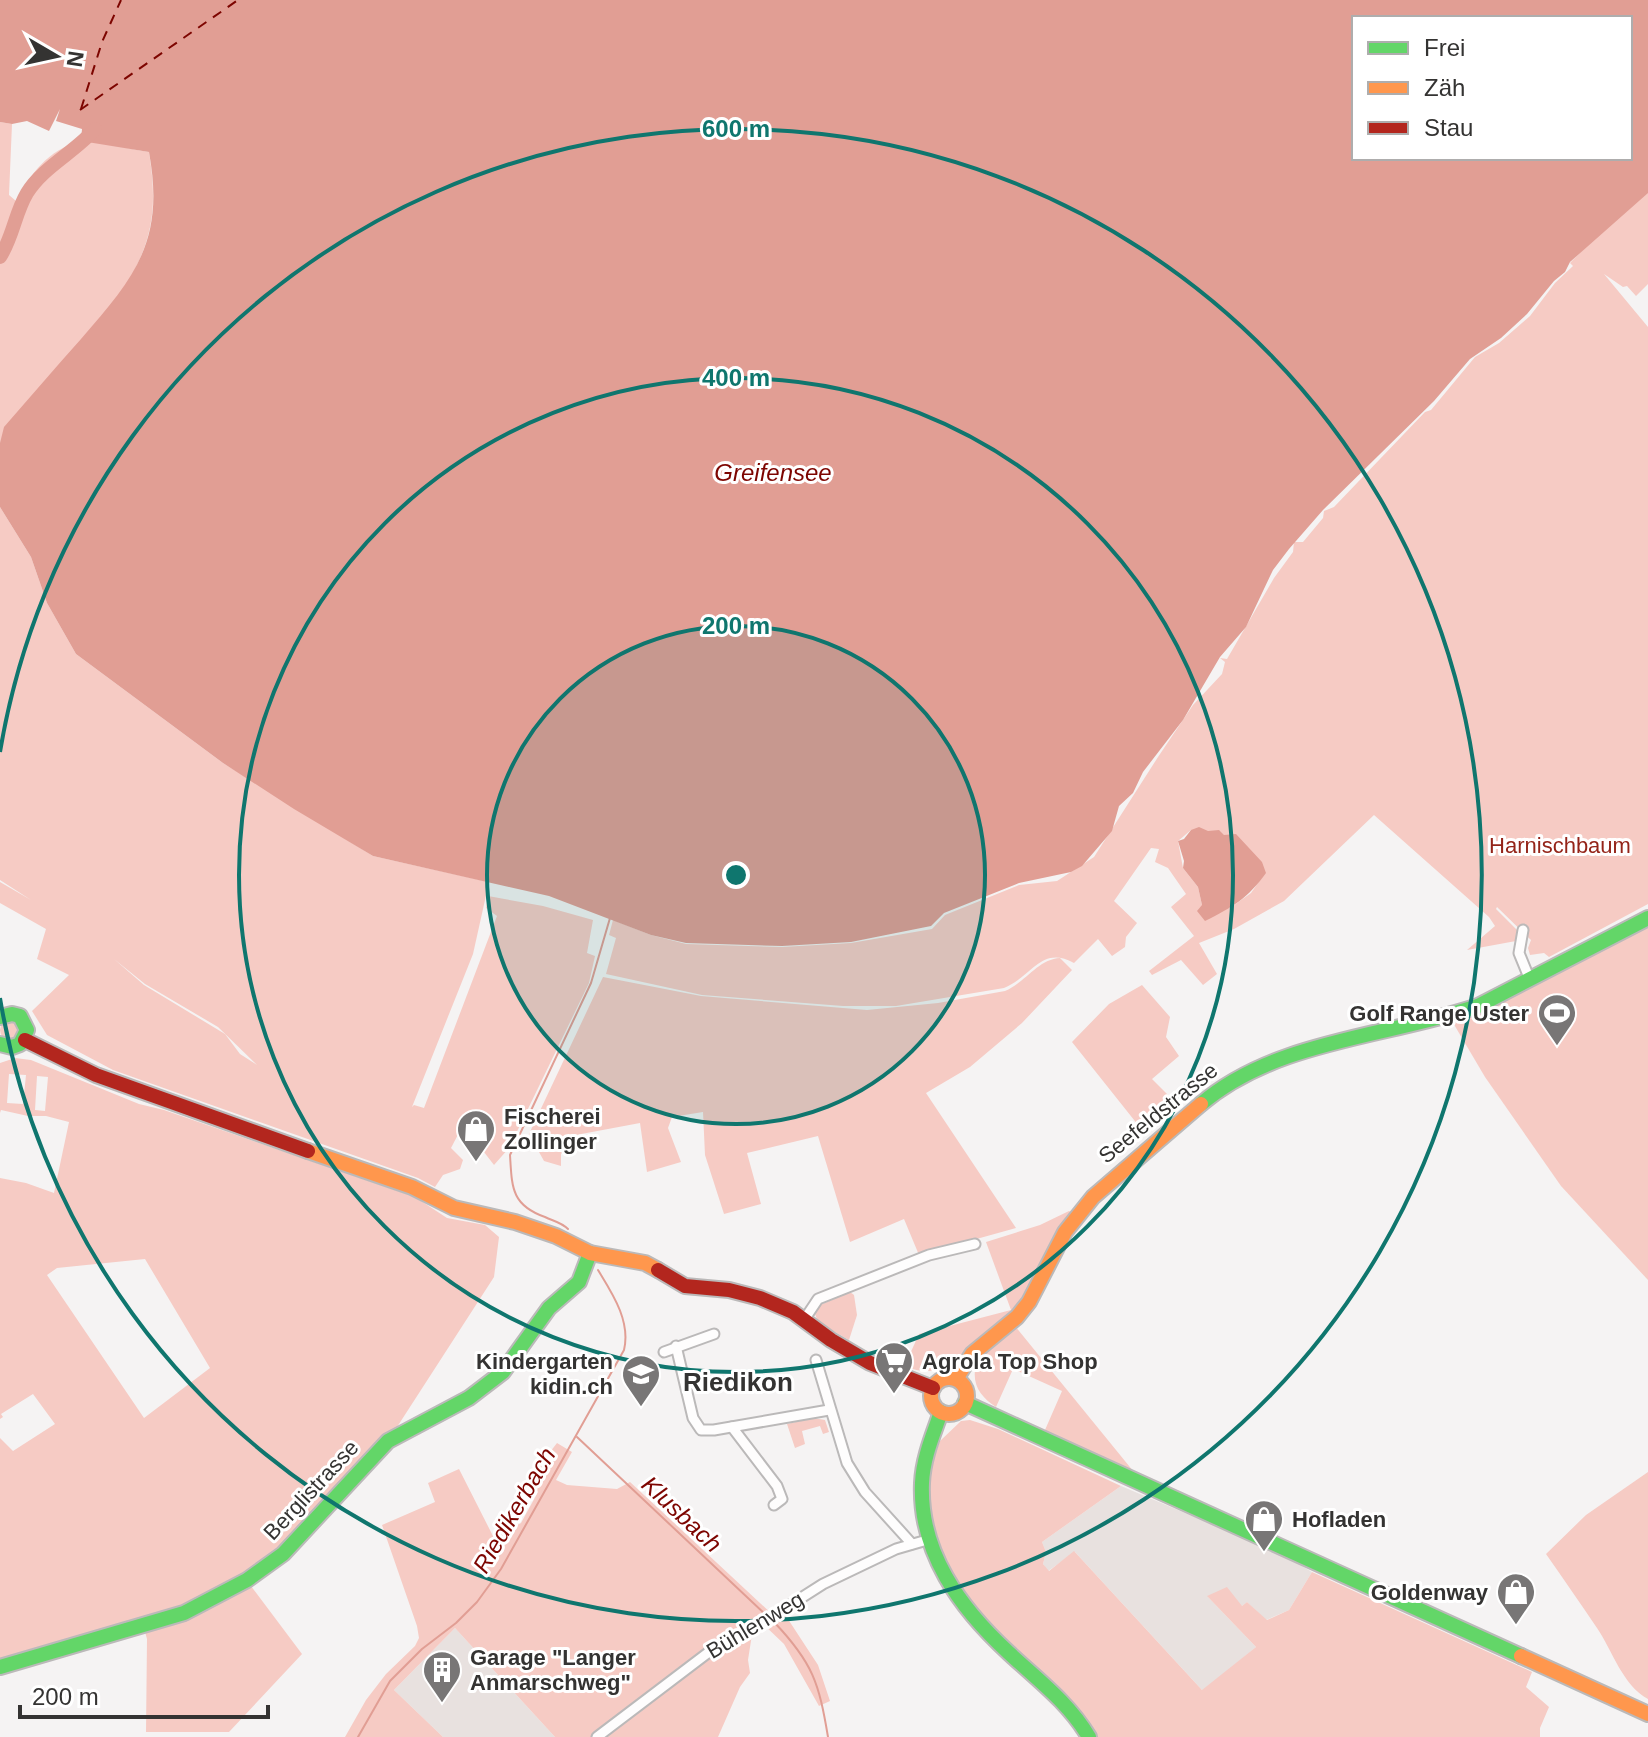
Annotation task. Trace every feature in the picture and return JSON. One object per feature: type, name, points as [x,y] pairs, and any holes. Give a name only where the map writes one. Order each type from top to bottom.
[{"type":"street","name":"Seefeldstrasse","points":[[956,1379],[972,1354],[1017,1317],[1029,1302],[1065,1232],[1093,1197],[1219,1089],[1273,1060],[1478,1006],[1648,918]]},
{"type":"street","points":[[1523,930],[1519,953],[1530,980]]},
{"type":"street","points":[[0,1044],[13,1047],[25,1040],[28,1031],[19,1015],[2,1014]]},
{"type":"street","points":[[25,1040],[106,1079],[395,1180],[462,1211],[528,1226],[590,1253],[645,1263],[691,1288],[729,1290],[754,1296],[782,1307],[870,1363],[933,1388]]},
{"type":"street","points":[[804,1320],[818,1299],[929,1255],[975,1244]]},
{"type":"street","name":"Berglistrasse","points":[[0,1667],[184,1613],[247,1580],[283,1554],[388,1441],[469,1398],[503,1372],[549,1308],[579,1282],[590,1253]]},
{"type":"street","points":[[664,1352],[714,1334]]},
{"type":"street","points":[[676,1346],[696,1426],[708,1431],[829,1410]]},
{"type":"street","points":[[816,1360],[840,1447],[856,1480],[912,1544]]},
{"type":"street","points":[[956,1379],[965,1387],[965,1403],[958,1412],[941,1412],[932,1399],[933,1388],[941,1380],[956,1379]]},
{"type":"street","points":[[965,1403],[1648,1714]]},
{"type":"street","points":[[941,1412],[923,1468],[921,1502],[927,1540],[937,1567],[954,1592],[1007,1651],[1070,1707],[1089,1737]]},
{"type":"street","points":[[732,1427],[777,1486],[782,1499],[774,1505]]},
{"type":"street","name":"Bühlenweg","points":[[597,1737],[709,1652],[754,1628],[823,1584],[896,1549],[927,1540]]},
{"type":"shaded area","points":[[1121,1486],[1280,1553],[1312,1572],[1289,1610],[1266,1620],[1247,1602],[1242,1606],[1208,1597],[1256,1647],[1203,1691],[1075,1552],[1048,1571],[1043,1564],[1046,1552],[1042,1542]]},
{"type":"shaded area","points":[[455,1628],[555,1737],[443,1737],[394,1690]]},
{"type":"green space","points":[[0,122],[12,124],[9,195],[16,201],[27,182],[49,157],[69,145],[85,141],[149,152],[153,208],[147,240],[123,291],[0,444]]},
{"type":"green space","name":"Harnischbaum","points":[[1648,183],[1648,284],[1636,296],[1627,286],[1623,287],[1604,274],[1648,327],[1648,904],[1549,957],[1544,953],[1530,955],[1528,948],[1531,940],[1497,907],[1518,931],[1516,941],[1467,950],[1495,926],[1489,917],[1374,815],[1284,901],[1234,929],[1199,943],[1217,974],[1203,985],[1181,960],[1152,975],[1149,971],[1194,936],[1171,907],[1186,894],[1168,868],[1155,862],[1159,849],[1151,848],[1114,901],[1137,923],[1126,937],[1125,947],[1112,956],[1098,939],[1074,963],[1063,958],[1045,960],[1004,988],[896,1006],[843,1006],[702,995],[606,974],[616,938],[609,935],[613,920],[686,944],[782,947],[851,943],[932,929],[945,915],[1019,885],[1057,881],[1094,857],[1193,705],[1222,674],[1225,662],[1220,658],[1227,659],[1274,578],[1293,552],[1294,542],[1303,542],[1323,518],[1324,511],[1334,507],[1425,412],[1431,410],[1475,357],[1499,343],[1530,316],[1555,283],[1573,266],[1570,263]],"holes":[[[1191,830],[1224,835],[1265,873],[1251,893],[1230,908],[1202,905],[1198,887],[1183,868],[1178,841]]]},
{"type":"green space","points":[[0,507],[31,557],[47,603],[76,654],[223,763],[373,856],[489,882],[473,954],[412,1107],[424,1108],[497,916],[486,908],[488,896],[543,906],[593,920],[587,953],[595,956],[589,983],[509,1148],[494,1165],[463,1125],[451,1148],[463,1160],[460,1169],[443,1175],[435,1187],[418,1178],[113,1070],[47,1035],[32,1011],[69,975],[37,959],[46,929],[0,903],[0,882],[31,900],[0,880]],"holes":[[[114,959],[145,984],[218,1027],[257,1065],[240,1054],[225,1034],[144,985]]]},
{"type":"green space","name":"Golf Range Uster","points":[[1648,918],[1648,1280],[1561,1186],[1485,1077],[1449,1016]]},
{"type":"green space","points":[[1060,958],[1072,970],[1022,1023],[970,1067],[926,1093],[1016,1228],[919,1255],[904,1219],[850,1242],[818,1136],[747,1153],[761,1204],[724,1214],[705,1155],[703,1112],[672,1117],[668,1128],[681,1162],[647,1172],[640,1123],[576,1135],[561,1154],[561,1166],[544,1161],[529,1134],[603,977],[701,996],[867,1010],[938,1003],[1005,991],[1045,962]]},
{"type":"green space","points":[[1142,985],[1170,1017],[1166,1037],[1179,1056],[1152,1079],[1179,1106],[1146,1135],[1072,1042],[1109,1004]]},
{"type":"green space","points":[[10,1020],[17,1023],[20,1030],[17,1037],[10,1040],[3,1037],[0,1030],[3,1023]]},
{"type":"green space","points":[[15,1058],[31,1060],[139,1104],[415,1197],[447,1218],[485,1225],[499,1237],[494,1277],[388,1441],[248,1582],[302,1654],[229,1732],[146,1732],[147,1639],[144,1628],[0,1667],[0,1438],[13,1451],[55,1424],[33,1394],[1,1414],[3,1417],[0,1419],[0,1178],[54,1193],[69,1122],[1,1110],[0,1113],[0,1063]],"holes":[[[9,1074],[26,1075],[23,1104],[7,1103]],[[37,1076],[48,1077],[45,1111],[35,1110]],[[145,1259],[210,1368],[144,1418],[47,1275],[57,1268]]]},
{"type":"green space","points":[[1069,1211],[1073,1213],[1024,1302],[957,1362],[952,1360],[929,1371],[904,1367],[919,1334],[1011,1310],[986,1242],[1040,1225]]},
{"type":"green space","points":[[850,1292],[854,1295],[857,1315],[849,1340],[818,1322],[815,1314],[820,1305]]},
{"type":"green space","points":[[1015,1326],[1138,1477],[1049,1437],[1045,1430],[1062,1391],[1013,1369],[996,1407],[983,1396],[975,1382],[975,1370],[970,1367],[981,1353]]},
{"type":"green space","points":[[813,1418],[825,1420],[829,1432],[823,1434],[820,1426],[802,1431],[805,1444],[795,1448],[787,1424]]},
{"type":"green space","points":[[970,1420],[998,1429],[1121,1486],[1042,1542],[1046,1552],[1043,1564],[1049,1571],[1074,1551],[1202,1690],[1256,1647],[1207,1596],[1227,1587],[1242,1606],[1247,1602],[1267,1620],[1289,1610],[1312,1572],[1532,1672],[1526,1687],[1549,1707],[1540,1728],[1540,1737],[1089,1737],[954,1592],[931,1537],[927,1501],[929,1471],[940,1441],[961,1421]]},
{"type":"green space","points":[[557,1443],[572,1452],[556,1480],[567,1485],[617,1489],[630,1482],[773,1615],[782,1610],[818,1665],[830,1701],[819,1706],[784,1644],[762,1623],[753,1628],[748,1660],[750,1673],[740,1687],[718,1737],[555,1737],[455,1628],[394,1690],[443,1737],[345,1737],[366,1700],[419,1638],[382,1525],[435,1502],[428,1483],[459,1469],[494,1538],[521,1523],[538,1492],[529,1479]]},
{"type":"green space","points":[[1648,1472],[1648,1699],[1625,1677],[1597,1628],[1546,1554],[1586,1515]]},
{"type":"water","name":"Greifensee","points":[[0,0],[1648,0],[1648,193],[1570,262],[1565,272],[1527,314],[1501,338],[1470,359],[1434,401],[1323,510],[1289,549],[1273,570],[1246,627],[1220,657],[1183,720],[1143,772],[1133,793],[1119,806],[1112,831],[1082,866],[1071,872],[1019,883],[944,913],[931,926],[851,942],[782,946],[686,943],[651,935],[549,896],[373,856],[223,763],[76,654],[47,603],[31,557],[0,507],[0,443],[4,427],[117,296],[131,275],[149,233],[153,183],[149,152],[81,141],[82,129],[56,121],[60,109],[49,131],[27,121],[12,124],[0,122]]},
{"type":"water","points":[[1199,827],[1208,831],[1219,830],[1224,835],[1236,834],[1262,862],[1266,873],[1239,901],[1205,921],[1197,911],[1202,905],[1198,887],[1183,868],[1178,841]]},
{"type":"waterway","points":[[0,257],[27,193],[50,167],[95,129]]},
{"type":"waterway","name":"Riedikerbach","points":[[568,1229],[525,1207],[520,1201],[513,1186],[510,1155],[591,983],[610,918]]},
{"type":"waterway","name":"Riedikerbach","points":[[358,1737],[390,1681],[477,1602],[501,1569],[624,1350],[623,1318],[598,1270]]},
{"type":"waterway","name":"Klusbach","points":[[577,1437],[765,1614]]},
{"type":"waterway","name":"Klusbach","points":[[774,1622],[806,1662],[817,1688],[828,1737]]},
{"type":"ferry route","points":[[81,109],[102,42],[121,0]]},
{"type":"ferry route","points":[[80,110],[238,0]]},
{"type":"traffic: fast","points":[[1201,1104],[1263,1066],[1298,1053],[1478,1006],[1648,918]]},
{"type":"traffic: fast","points":[[0,1017],[20,1016],[27,1030],[20,1044],[12,1047],[0,1044]]},
{"type":"traffic: fast","points":[[0,1667],[184,1613],[247,1580],[283,1554],[388,1441],[469,1398],[503,1372],[549,1308],[579,1282],[590,1253]]},
{"type":"traffic: fast","points":[[965,1403],[1521,1656]]},
{"type":"traffic: fast","points":[[941,1412],[926,1456],[922,1483],[927,1532],[935,1555],[959,1598],[974,1617],[1062,1702],[1089,1737]]},
{"type":"traffic: slow","points":[[956,1379],[972,1354],[1017,1317],[1029,1302],[1065,1232],[1093,1197],[1201,1104]]},
{"type":"traffic: slow","points":[[308,1151],[412,1187],[454,1208],[515,1222],[556,1236],[590,1253],[645,1263],[658,1270]]},
{"type":"traffic: slow","points":[[949,1378],[962,1383],[967,1396],[962,1409],[949,1414],[936,1409],[931,1396],[936,1383],[949,1378]]},
{"type":"traffic: slow","points":[[1521,1656],[1648,1714]]},
{"type":"traffic: jam","points":[[25,1040],[96,1075],[308,1151]]},
{"type":"traffic: jam","points":[[658,1270],[685,1286],[729,1290],[760,1298],[793,1312],[870,1363],[933,1388]]},
{"type":"place","name":"Golf Range Uster","points":[[1557,1047]]},
{"type":"place","name":"Fischerei Zollinger","points":[[476,1163]]},
{"type":"place","name":"Agrola Top Shop","points":[[894,1395]]},
{"type":"place","name":"Kindergarten kidin.ch","points":[[641,1408]]},
{"type":"place","name":"Hofladen","points":[[1264,1553]]},
{"type":"place","name":"Goldenway","points":[[1516,1626]]},
{"type":"place","name":"Garage \"Langer Anmarschweg\"","points":[[442,1704]]},
{"type":"district","name":"Riedikon","points":[[738,1382]]}]
